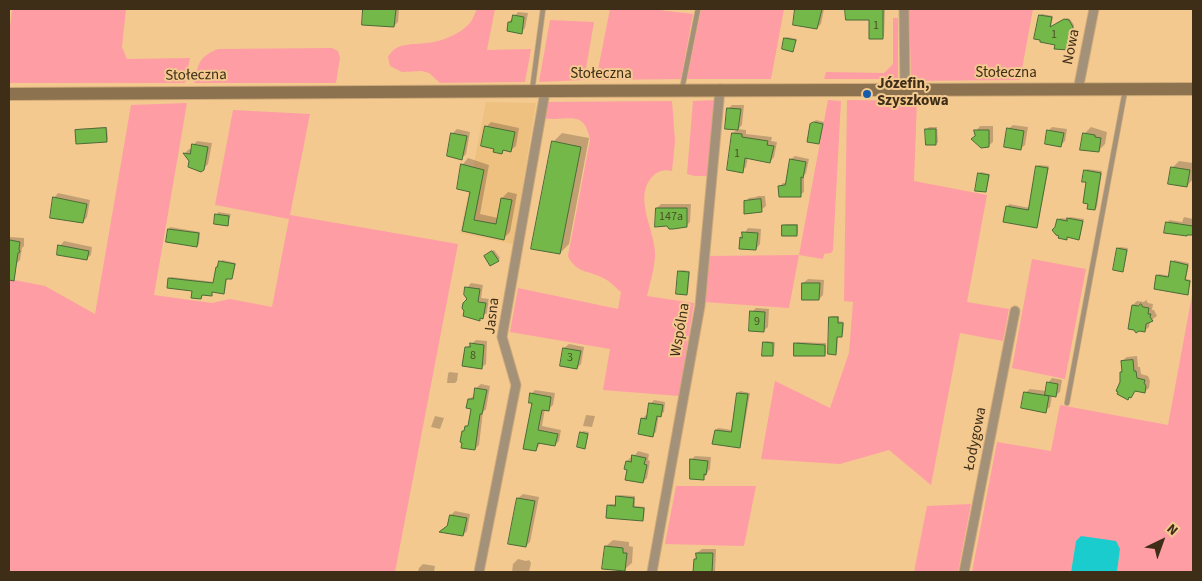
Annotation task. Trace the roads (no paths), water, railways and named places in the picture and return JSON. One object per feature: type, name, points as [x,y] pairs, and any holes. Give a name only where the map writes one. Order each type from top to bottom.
[{"type":"street","points":[[904,9],[905,89]]},
{"type":"street","name":"Nowa","points":[[1078,90],[1094,9]]},
{"type":"street","name":"Stołeczna","points":[[9,94],[1193,89]]},
{"type":"street","name":"Wspólna","points":[[652,572],[700,306],[720,90]]},
{"type":"street","name":"Jasna","points":[[479,572],[516,384],[502,337],[538,92]]},
{"type":"street","name":"Łodygowa","points":[[964,572],[1015,311]]},
{"type":"lane","points":[[538,92],[543,9]]},
{"type":"lane","points":[[682,90],[698,9]]},
{"type":"lane","points":[[1067,403],[1125,90]]},
{"type":"water","points":[[1081,536],[1116,541],[1120,549],[1117,572],[1071,572],[1076,541]]},
{"type":"place","name":"Józefin, Szyszkowa","points":[[867,94]]}]
